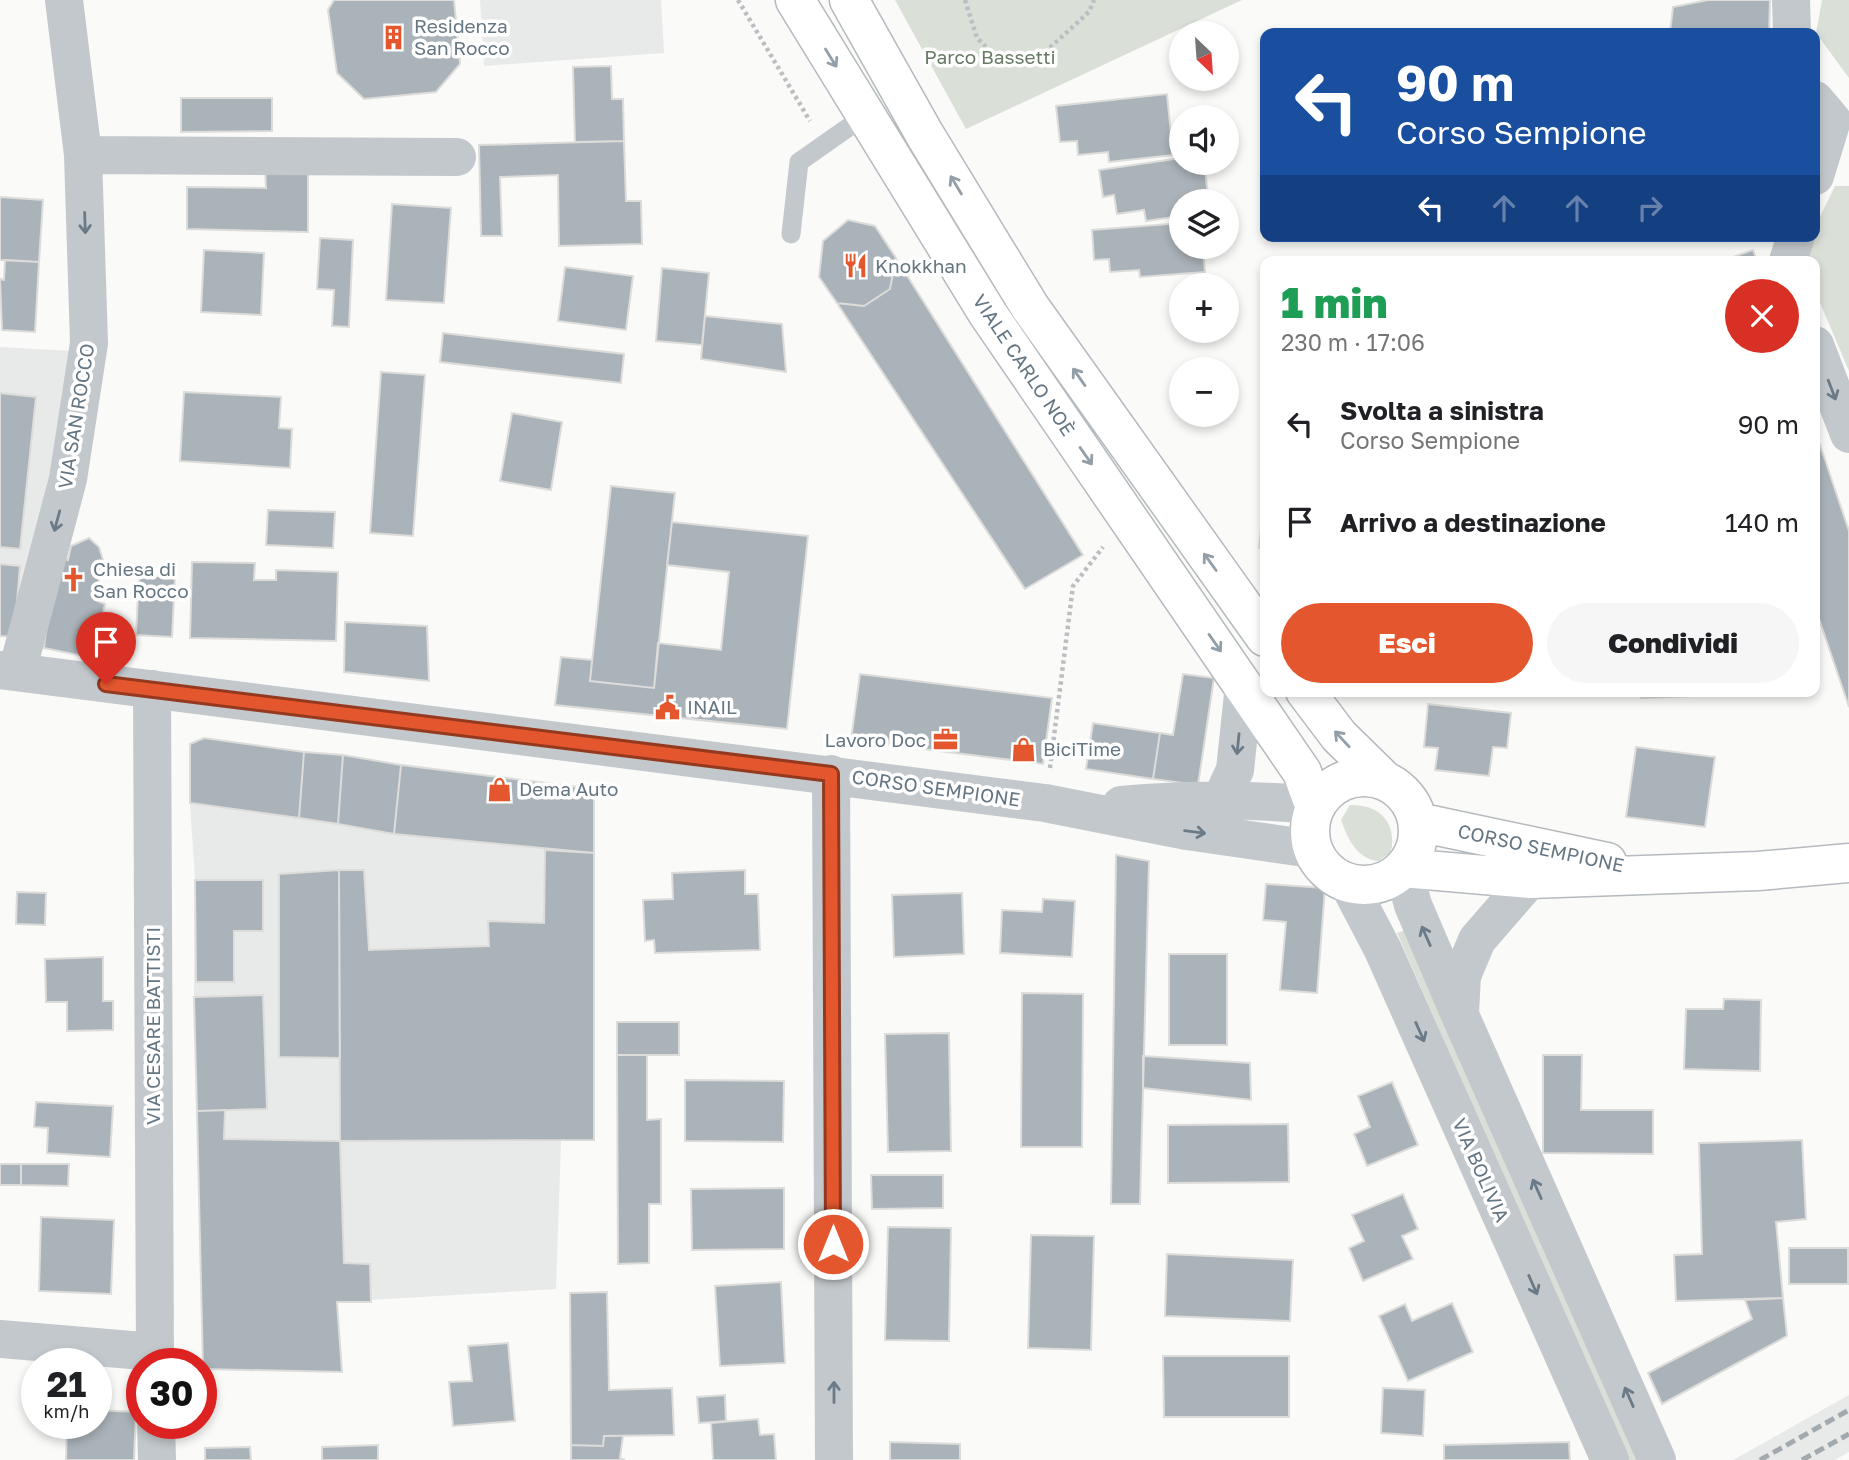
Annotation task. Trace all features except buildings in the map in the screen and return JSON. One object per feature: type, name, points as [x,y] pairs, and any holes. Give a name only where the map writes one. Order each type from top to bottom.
[{"type":"main road","name":"VIALE CARLO NOÈ","points":[[795,0],[988,314],[1302,772],[1314,805]]},
{"type":"main road","name":"VIALE CARLO NOÈ","points":[[849,0],[925,135],[1030,307],[1260,630]]},
{"type":"main road","points":[[1310,697],[1339,736],[1385,781],[1399,789],[1412,804],[1418,822],[1414,851],[1403,868],[1377,883],[1348,883],[1331,874],[1312,849],[1309,830],[1314,805],[1335,785],[1357,777],[1385,781]]},
{"type":"main road","name":"CORSO SEMPIONE","points":[[1418,822],[1664,874]]},
{"type":"main road","name":"CORSO SEMPIONE","points":[[1403,868],[1530,879],[1758,871],[1849,863]]},
{"type":"street","name":"VIA SAN ROCCO","points":[[9,671],[68,479],[89,343],[82,155],[64,0]]},
{"type":"street","points":[[1791,0],[1792,28]]},
{"type":"street","points":[[1820,158],[1832,116]]},
{"type":"street","points":[[82,155],[457,157]]},
{"type":"street","points":[[1820,358],[1849,434]]},
{"type":"street","name":"CORSO SEMPIONE","points":[[9,671],[831,774],[1063,806],[1187,831],[1312,849]]},
{"type":"street","points":[[1221,800],[1235,770],[1244,685]]},
{"type":"street","name":"VIA CESARE BATTISTI","points":[[152,689],[155,1348]]},
{"type":"street","points":[[831,774],[834,1460]]},
{"type":"street","name":"CORSO SEMPIONE","points":[[1063,806],[1186,799],[1314,805]]},
{"type":"street","points":[[1403,868],[1413,905],[1460,1015],[1657,1460]]},
{"type":"street","points":[[1460,1015],[1462,976],[1477,940],[1530,879]]},
{"type":"street","name":"VIA BOLIVIA","points":[[1348,883],[1383,950],[1610,1460]]},
{"type":"street","points":[[0,1339],[126,1354]]},
{"type":"street","points":[[156,1439],[157,1460]]},
{"type":"lane","points":[[791,234],[799,162],[822,143],[866,115]]},
{"type":"path","points":[[738,0],[822,143]]},
{"type":"path","points":[[965,0],[977,38],[1001,62],[1043,54],[1089,12],[1094,0]]},
{"type":"path","points":[[1063,806],[1073,586],[1128,517]]},
{"type":"shaded area","points":[[480,0],[661,0],[664,53],[484,66]]},
{"type":"shaded area","points":[[0,347],[73,351],[52,486],[14,637],[0,636]]},
{"type":"shaded area","points":[[204,738],[594,789],[594,1140],[561,1141],[556,1289],[337,1302],[217,1362],[217,1348],[202,1348],[194,997],[195,880],[190,803],[190,744]]},
{"type":"shaded area","points":[[1849,1395],[1849,1452],[1835,1460],[1733,1460]]},
{"type":"green space","name":"Parco Bassetti","points":[[895,0],[1242,0],[1197,21],[1169,21],[1169,34],[966,129]]},
{"type":"green space","points":[[1822,0],[1849,0],[1849,78],[1820,38],[1820,28],[1817,28]]},
{"type":"green space","points":[[1835,186],[1849,186],[1849,371],[1820,303],[1820,256],[1804,256],[1808,242],[1820,242],[1820,217]]},
{"type":"green space","points":[[1350,805],[1370,808],[1384,817],[1389,824],[1391,852],[1378,861],[1358,852],[1347,834],[1341,820]]},
{"type":"green space","points":[[1409,929],[1639,1460],[1627,1460],[1397,933]]},
{"type":"railway","points":[[1760,1460],[1849,1410]]},
{"type":"railway","points":[[1802,1460],[1849,1434]]},
{"type":"place","name":"Residenza San Rocco","points":[[394,37]]},
{"type":"place","name":"Knokkhan","points":[[855,266]]},
{"type":"place","name":"Chiesa di San Rocco","points":[[73,580]]},
{"type":"place","name":"INAIL","points":[[667,707]]},
{"type":"place","name":"Lavoro Doc","points":[[946,740]]},
{"type":"place","name":"BiciTime","points":[[1023,749]]},
{"type":"place","name":"Dema Auto","points":[[499,789]]},
{"type":"route","points":[[106,684],[831,774],[833,1244]]}]
